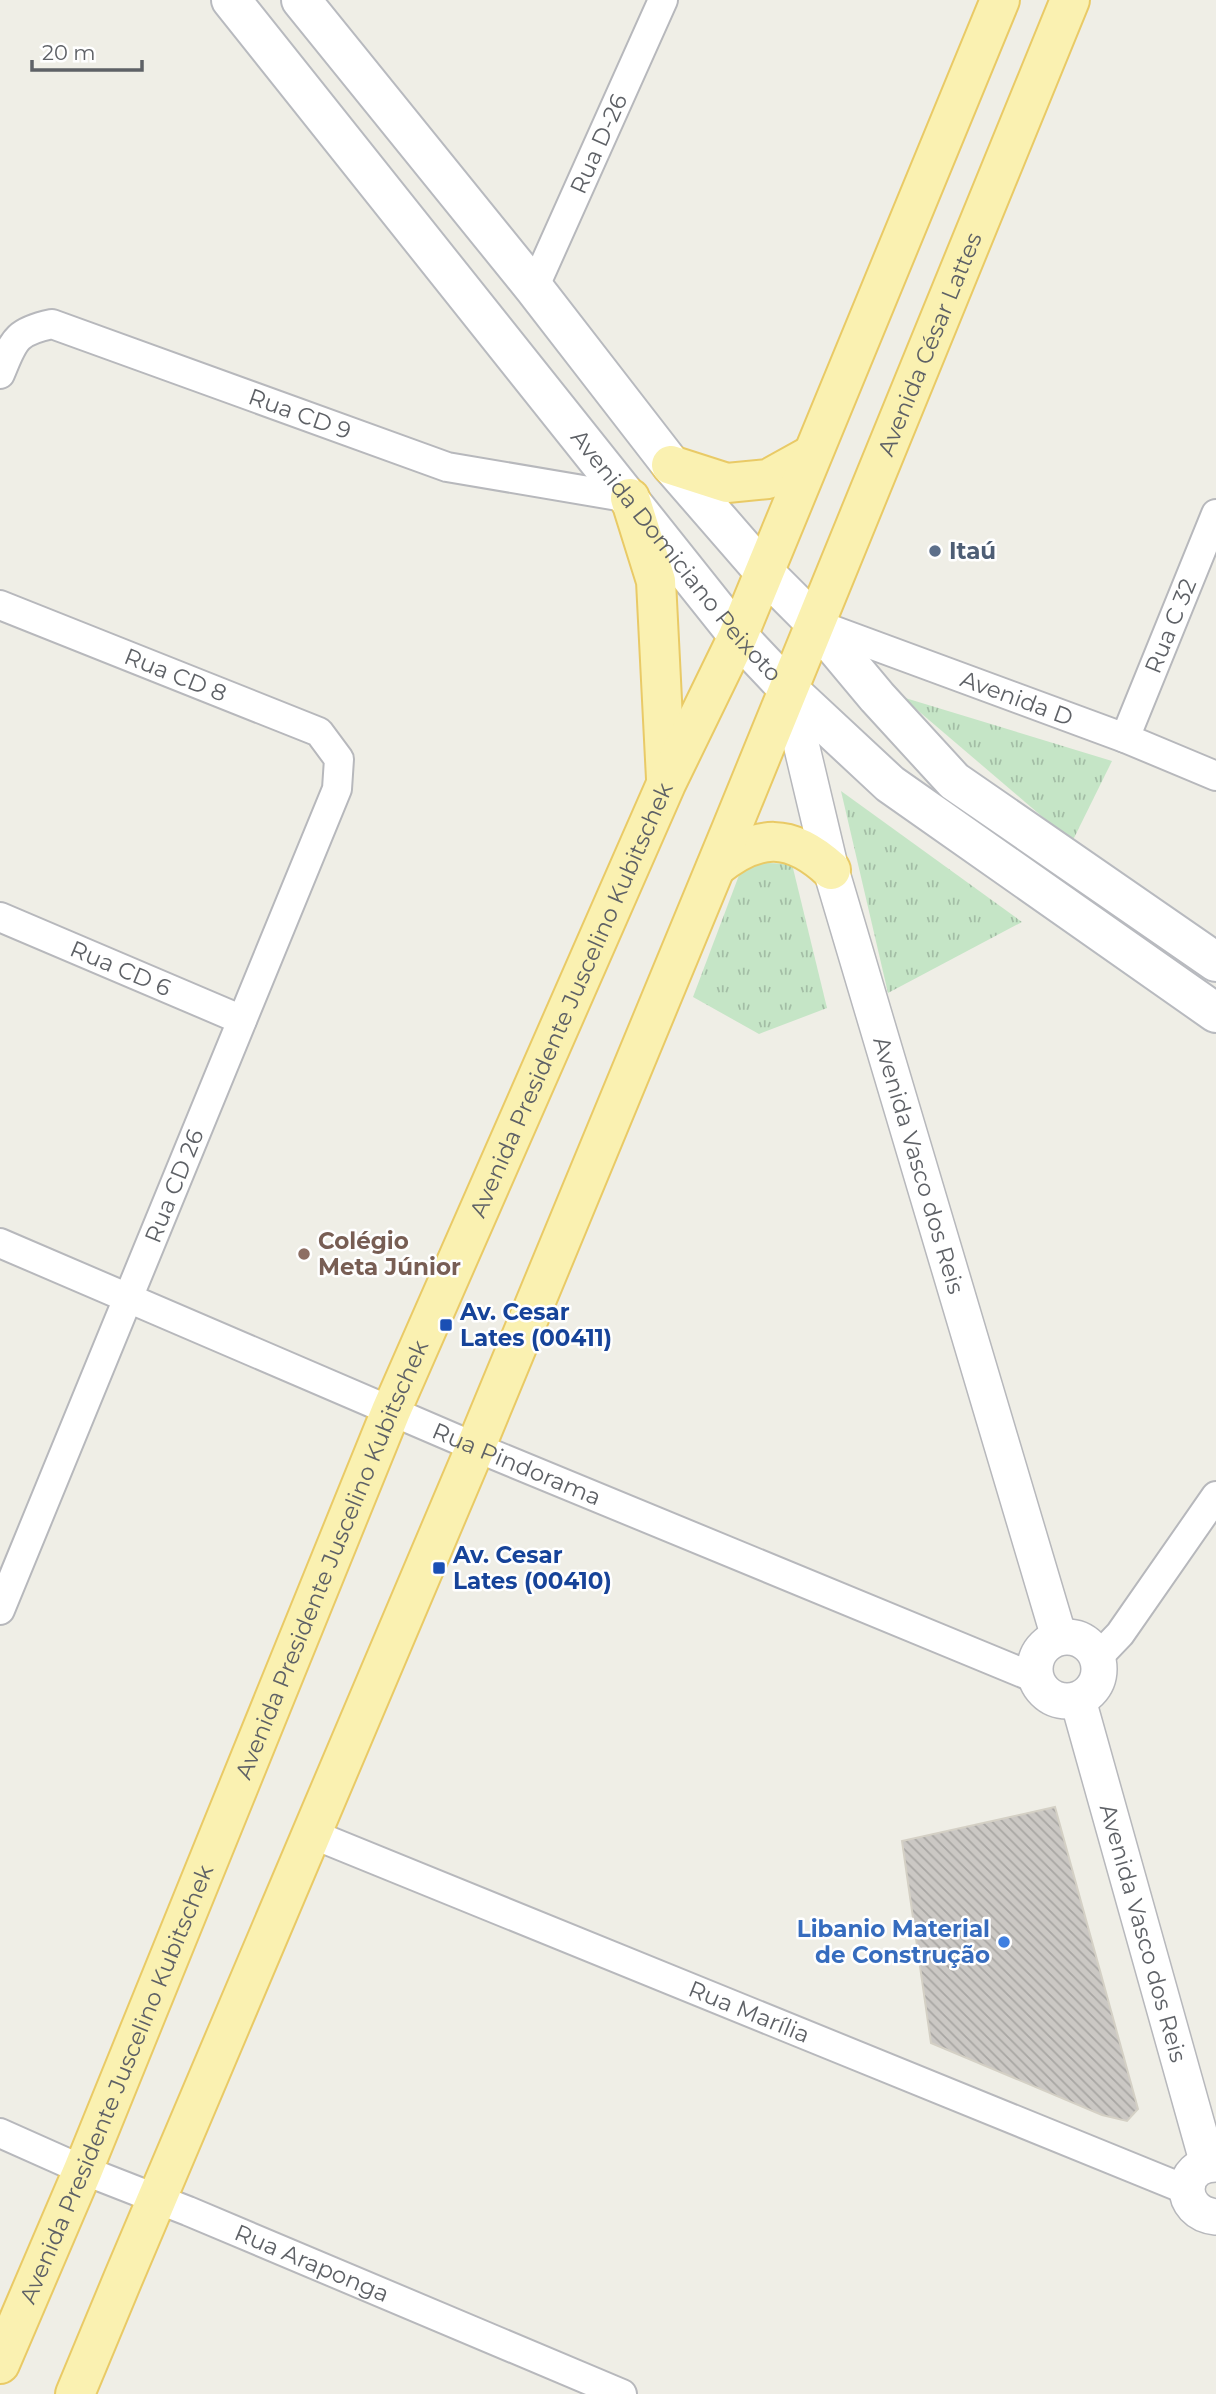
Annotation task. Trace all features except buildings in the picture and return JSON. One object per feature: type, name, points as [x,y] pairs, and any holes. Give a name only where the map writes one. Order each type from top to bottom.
[{"type":"main road","name":"Avenida Domiciano Peixoto","points":[[231,0],[631,498],[738,636],[788,689],[890,784],[1216,1013]]},
{"type":"main road","points":[[301,0],[534,288],[671,465],[764,572],[816,624],[954,781],[1216,962]]},
{"type":"main road","points":[[764,572],[1000,0]]},
{"type":"main road","name":"Avenida César Lattes","points":[[788,689],[1070,0]]},
{"type":"main road","points":[[671,465],[727,483],[768,479],[811,455]]},
{"type":"main road","points":[[631,498],[656,580],[666,785]]},
{"type":"main road","name":"Avenida Presidente Juscelino Kubitschek","points":[[0,2364],[83,2170],[391,1411],[666,785],[738,636],[764,572]]},
{"type":"main road","points":[[75,2394],[475,1447],[788,689]]},
{"type":"main road","points":[[716,867],[734,852],[764,841],[791,845],[818,858],[831,870]]},
{"type":"street","name":"Rua D-26","points":[[534,288],[663,0]]},
{"type":"street","name":"Rua CD 9","points":[[0,374],[13,342],[30,328],[51,324],[447,467],[631,498]]},
{"type":"street","name":"Rua C 32","points":[[1125,738],[1216,514]]},
{"type":"street","name":"Rua CD 8","points":[[0,605],[319,732],[339,760]]},
{"type":"street","name":"Avenida D","points":[[816,624],[1125,738],[1216,776]]},
{"type":"street","name":"Avenida Vasco dos Reis","points":[[788,689],[831,870],[1061,1637]]},
{"type":"street","name":"Rua CD 26","points":[[0,1610],[8,1568],[127,1298],[337,789],[339,760]]},
{"type":"street","name":"Rua CD 6","points":[[0,917],[242,1020]]},
{"type":"street","name":"Rua Pindorama","points":[[0,1243],[475,1447],[1035,1678]]},
{"type":"street","points":[[1097,1658],[1120,1634],[1216,1496]]},
{"type":"street","points":[[1061,1637],[1083,1641],[1092,1648],[1097,1658],[1099,1668],[1094,1687],[1078,1700],[1067,1702],[1047,1695],[1035,1678],[1037,1657],[1042,1648],[1061,1637]]},
{"type":"street","name":"Avenida Vasco dos Reis","points":[[1078,1700],[1204,2173]]},
{"type":"street","name":"Rua Marília","points":[[312,1834],[1204,2173]]},
{"type":"street","name":"Rua Araponga","points":[[0,2133],[622,2394]]},
{"type":"street","points":[[1204,2173],[1188,2199],[1198,2213],[1216,2217]]},
{"type":"green space","points":[[902,697],[1112,761],[1072,842]]},
{"type":"green space","points":[[841,791],[1022,922],[888,993]]},
{"type":"green space","points":[[744,862],[792,864],[827,1008],[759,1034],[693,997]]},
{"type":"place","name":"Itaú","points":[[935,551]]},
{"type":"place","name":"Colégio Meta Júnior","points":[[304,1254]]},
{"type":"place","name":"Av. Cesar Lates (00411)","points":[[446,1325]]},
{"type":"place","name":"Av. Cesar Lates (00410)","points":[[439,1568]]},
{"type":"place","name":"Libanio Material de Construção","points":[[1004,1942]]}]
